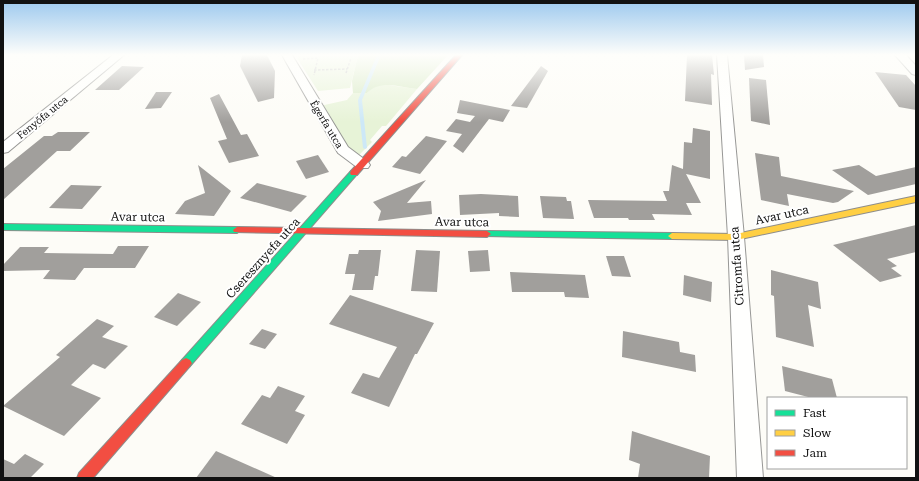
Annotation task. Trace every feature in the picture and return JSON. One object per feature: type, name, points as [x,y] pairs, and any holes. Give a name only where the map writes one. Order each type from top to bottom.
[{"type":"street","name":"Fenyőfa utca","points":[[3,149],[91,77]]},
{"type":"street","name":"Égerfa utca","points":[[303,77],[343,150],[363,165]]},
{"type":"street","name":"Cseresznyefa utca","points":[[84,478],[440,77]]},
{"type":"street","name":"Citromfa utca","points":[[724,77],[736,237],[750,478]]},
{"type":"street","name":"Avar utca","points":[[3,227],[736,237],[916,199]]},
{"type":"green space","points":[[309,77],[353,77],[350,88],[318,91]]},
{"type":"green space","points":[[353,77],[428,77],[417,89],[384,85],[378,86],[367,93],[353,93]]},
{"type":"green space","points":[[381,84],[417,89],[386,126],[382,126],[370,140],[372,142],[358,156],[351,153],[320,106],[347,100],[353,93],[367,93],[373,87]]},
{"type":"building","points":[[109,77],[133,77],[119,90],[95,90]]},
{"type":"building","points":[[246,77],[275,77],[274,98],[258,102]]},
{"type":"building","points":[[532,77],[544,77],[527,108],[511,106]]},
{"type":"building","points":[[686,77],[711,77],[712,105],[685,101]]},
{"type":"building","points":[[879,77],[908,77],[916,86],[916,110],[899,107]]},
{"type":"building","points":[[749,78],[766,80],[770,125],[751,121]]},
{"type":"building","points":[[156,92],[172,92],[161,108],[145,109]]},
{"type":"building","points":[[219,94],[241,135],[247,134],[259,156],[229,163],[218,141],[227,139],[210,98]]},
{"type":"building","points":[[460,100],[510,110],[503,122],[489,119],[463,153],[453,146],[462,134],[446,131],[456,119],[470,122],[475,116],[457,113]]},
{"type":"building","points":[[693,128],[710,131],[710,179],[686,174],[701,203],[686,203],[692,215],[652,214],[655,220],[594,218],[588,200],[667,201],[663,191],[669,191],[672,165],[683,169],[684,142],[692,143]]},
{"type":"building","points":[[58,132],[90,132],[70,151],[57,151],[3,200],[3,169],[44,136],[52,136]]},
{"type":"building","points":[[426,136],[447,141],[420,174],[392,167],[402,156],[406,157]]},
{"type":"building","points":[[755,153],[779,157],[781,176],[854,191],[838,202],[833,203],[787,194],[789,206],[761,200]]},
{"type":"building","points":[[318,155],[329,172],[306,179],[296,161]]},
{"type":"building","points":[[198,165],[231,191],[214,216],[175,214],[185,201],[205,193]]},
{"type":"building","points":[[859,165],[876,176],[916,167],[916,184],[868,195],[832,170]]},
{"type":"building","points":[[426,180],[407,203],[431,201],[432,214],[378,221],[381,211],[373,202]]},
{"type":"building","points":[[257,183],[307,196],[291,212],[240,198]]},
{"type":"building","points":[[71,185],[102,186],[82,209],[49,208]]},
{"type":"building","points":[[481,194],[518,196],[519,217],[499,216],[499,213],[460,215],[459,195]]},
{"type":"building","points":[[540,196],[566,197],[567,201],[571,201],[574,219],[543,218]]},
{"type":"building","points":[[916,225],[916,252],[887,259],[897,266],[891,268],[902,276],[880,282],[833,245]]},
{"type":"building","points":[[118,246],[149,246],[135,268],[84,268],[75,280],[43,279],[50,270],[3,271],[3,265],[20,247],[49,247],[44,253],[113,254]]},
{"type":"building","points":[[359,250],[381,250],[378,276],[375,276],[373,290],[352,290],[355,274],[345,274],[349,254],[358,254]]},
{"type":"building","points":[[416,250],[440,251],[437,292],[411,291]]},
{"type":"building","points":[[488,250],[490,271],[470,272],[468,251]]},
{"type":"building","points":[[606,256],[624,256],[631,277],[612,276]]},
{"type":"building","points":[[771,270],[818,282],[821,309],[808,305],[814,347],[776,337],[774,296],[771,295]]},
{"type":"building","points":[[510,272],[585,275],[589,298],[565,297],[564,292],[512,292]]},
{"type":"building","points":[[684,275],[712,282],[711,302],[683,295]]},
{"type":"building","points":[[178,293],[201,302],[177,326],[154,317]]},
{"type":"building","points":[[350,295],[434,323],[417,354],[415,354],[389,407],[351,393],[363,373],[379,378],[397,347],[329,324]]},
{"type":"building","points":[[97,319],[114,326],[102,337],[128,346],[105,369],[93,364],[71,385],[101,398],[64,436],[3,406],[60,357],[56,355]]},
{"type":"building","points":[[262,329],[277,334],[265,349],[249,344]]},
{"type":"building","points":[[623,331],[679,342],[680,352],[695,355],[696,372],[622,357]]},
{"type":"building","points":[[782,366],[832,379],[837,397],[808,397],[785,391]]},
{"type":"building","points":[[278,386],[305,396],[295,411],[305,415],[287,444],[241,424],[262,395],[270,398]]},
{"type":"building","points":[[632,431],[710,456],[709,478],[638,478],[640,464],[629,460]]},
{"type":"building","points":[[216,451],[277,478],[196,478]]},
{"type":"building","points":[[25,454],[44,464],[30,478],[3,478],[3,459],[14,464]]},
{"type":"waterway","points":[[365,148],[360,100],[370,77]]},
{"type":"traffic: fast","points":[[186,363],[354,173]]},
{"type":"traffic: fast","points":[[3,227],[237,230]]},
{"type":"traffic: fast","points":[[487,234],[672,236]]},
{"type":"traffic: slow","points":[[672,236],[736,237],[916,199]]},
{"type":"traffic: jam","points":[[354,173],[439,77]]},
{"type":"traffic: jam","points":[[237,230],[487,234]]},
{"type":"traffic: jam","points":[[84,478],[186,363]]}]
